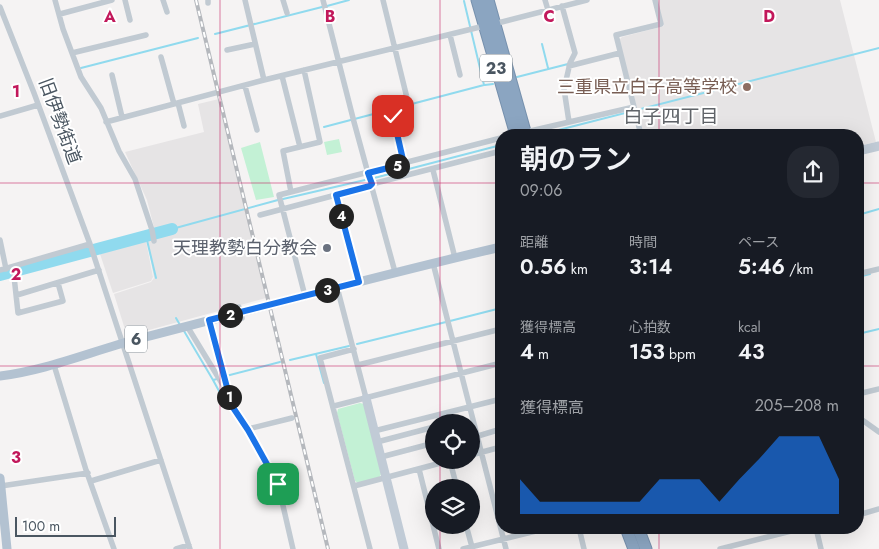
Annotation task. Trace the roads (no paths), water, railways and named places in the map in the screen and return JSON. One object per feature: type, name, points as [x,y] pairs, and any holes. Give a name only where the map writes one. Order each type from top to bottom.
[{"type":"highway","name":"23","points":[[477,0],[480,27],[519,129]]},
{"type":"highway","name":"23","points":[[480,27],[488,0]]},
{"type":"highway","points":[[628,534],[634,549]]},
{"type":"highway","points":[[640,534],[646,549]]},
{"type":"main road","name":"6","points":[[0,376],[33,371],[123,342],[395,272],[495,248]]},
{"type":"main road","points":[[0,482],[6,549]]},
{"type":"street","points":[[56,0],[63,29],[81,77],[101,108],[119,151],[135,179],[154,241]]},
{"type":"street","points":[[60,14],[112,0]]},
{"type":"street","points":[[125,0],[130,20]]},
{"type":"street","points":[[163,0],[167,12]]},
{"type":"street","points":[[245,0],[264,80]]},
{"type":"street","points":[[283,0],[286,13]]},
{"type":"street","points":[[383,0],[408,102]]},
{"type":"street","points":[[546,0],[548,10]]},
{"type":"street","points":[[106,122],[264,80],[396,49],[587,0]]},
{"type":"street","points":[[640,129],[616,35],[661,24],[655,0]]},
{"type":"street","points":[[324,4],[395,272]]},
{"type":"street","points":[[562,6],[575,53],[569,66],[564,89],[569,122]]},
{"type":"street","name":"旧伊勢街道","points":[[0,7],[99,270],[190,547]]},
{"type":"street","points":[[72,53],[146,35]]},
{"type":"street","points":[[450,35],[460,74]]},
{"type":"street","points":[[227,50],[255,44]]},
{"type":"street","points":[[569,66],[620,53]]},
{"type":"street","points":[[161,57],[184,126]]},
{"type":"street","points":[[292,192],[283,151],[320,142],[304,70]]},
{"type":"street","points":[[112,75],[122,117]]},
{"type":"street","points":[[282,76],[300,147]]},
{"type":"street","points":[[245,86],[256,130]]},
{"type":"street","points":[[0,116],[38,105]]},
{"type":"street","points":[[541,129],[634,107]]},
{"type":"street","points":[[393,116],[404,164]]},
{"type":"street","points":[[305,296],[279,195],[495,140]]},
{"type":"street","points":[[864,150],[879,146]]},
{"type":"street","points":[[260,215],[495,153]]},
{"type":"street","points":[[433,170],[455,258]]},
{"type":"street","points":[[336,195],[359,282]]},
{"type":"street","points":[[0,240],[8,269],[15,276],[18,313],[63,301],[58,284]]},
{"type":"street","points":[[8,269],[90,245]]},
{"type":"street","points":[[433,263],[471,414]]},
{"type":"street","points":[[864,273],[879,269]]},
{"type":"street","points":[[17,295],[99,270]]},
{"type":"street","points":[[337,287],[404,549]]},
{"type":"street","points":[[240,307],[242,318]]},
{"type":"street","points":[[209,320],[221,378]]},
{"type":"street","points":[[187,326],[221,378],[232,406],[248,430],[278,484],[293,549]]},
{"type":"street","points":[[358,365],[495,330]]},
{"type":"street","points":[[353,347],[320,358],[370,549]]},
{"type":"street","points":[[54,365],[114,549]]},
{"type":"street","points":[[334,406],[495,365]]},
{"type":"street","points":[[864,393],[879,389]]},
{"type":"street","points":[[374,431],[495,401]]},
{"type":"street","points":[[248,430],[292,418]]},
{"type":"street","points":[[864,422],[879,432]]},
{"type":"street","points":[[377,442],[425,429]]},
{"type":"street","points":[[480,433],[495,430]]},
{"type":"street","points":[[381,457],[425,445]]},
{"type":"street","points":[[480,447],[495,503]]},
{"type":"street","points":[[482,452],[495,449]]},
{"type":"street","points":[[91,481],[160,460]]},
{"type":"street","points":[[354,486],[425,467]]},
{"type":"street","points":[[419,469],[439,549]]},
{"type":"street","points":[[0,482],[88,473]]},
{"type":"street","points":[[864,513],[879,509]]},
{"type":"street","points":[[468,534],[472,547]]},
{"type":"street","points":[[503,534],[506,549]]},
{"type":"street","points":[[463,549],[520,534]]},
{"type":"street","points":[[580,534],[584,549]]},
{"type":"street","points":[[720,549],[779,534]]},
{"type":"street","points":[[817,534],[821,549]]},
{"type":"street","points":[[176,549],[190,547]]},
{"type":"waterway","points":[[327,6],[349,0]]},
{"type":"waterway","points":[[324,127],[484,85],[464,1]]},
{"type":"waterway","points":[[215,34],[322,7]]},
{"type":"waterway","points":[[81,68],[198,38]]},
{"type":"waterway","points":[[542,44],[548,68]]},
{"type":"waterway","points":[[562,129],[879,48]]},
{"type":"waterway","points":[[517,77],[568,64]]},
{"type":"waterway","points":[[485,85],[493,84]]},
{"type":"waterway","points":[[283,199],[495,147]]},
{"type":"waterway","points":[[172,229],[278,200]]},
{"type":"waterway","points":[[864,213],[879,209]]},
{"type":"waterway","points":[[0,275],[172,229]]},
{"type":"waterway","points":[[146,236],[156,278]]},
{"type":"waterway","points":[[864,276],[870,274]]},
{"type":"waterway","points":[[450,321],[495,310]]},
{"type":"waterway","points":[[176,318],[180,325]]},
{"type":"waterway","points":[[357,344],[446,322]]},
{"type":"waterway","points":[[864,333],[879,329]]},
{"type":"waterway","points":[[184,331],[213,380],[217,379]]},
{"type":"waterway","points":[[290,360],[349,346]]},
{"type":"waterway","points":[[316,354],[324,383]]},
{"type":"waterway","points":[[226,376],[280,362]]},
{"type":"waterway","points":[[213,380],[219,391]]},
{"type":"railway","points":[[196,0],[328,549]]},
{"type":"place","name":"三重県立白子高等学校","points":[[747,87]]},
{"type":"place","name":"天理教勢白分教会","points":[[327,248]]},
{"type":"district","name":"白子四丁目","points":[[671,116]]}]
